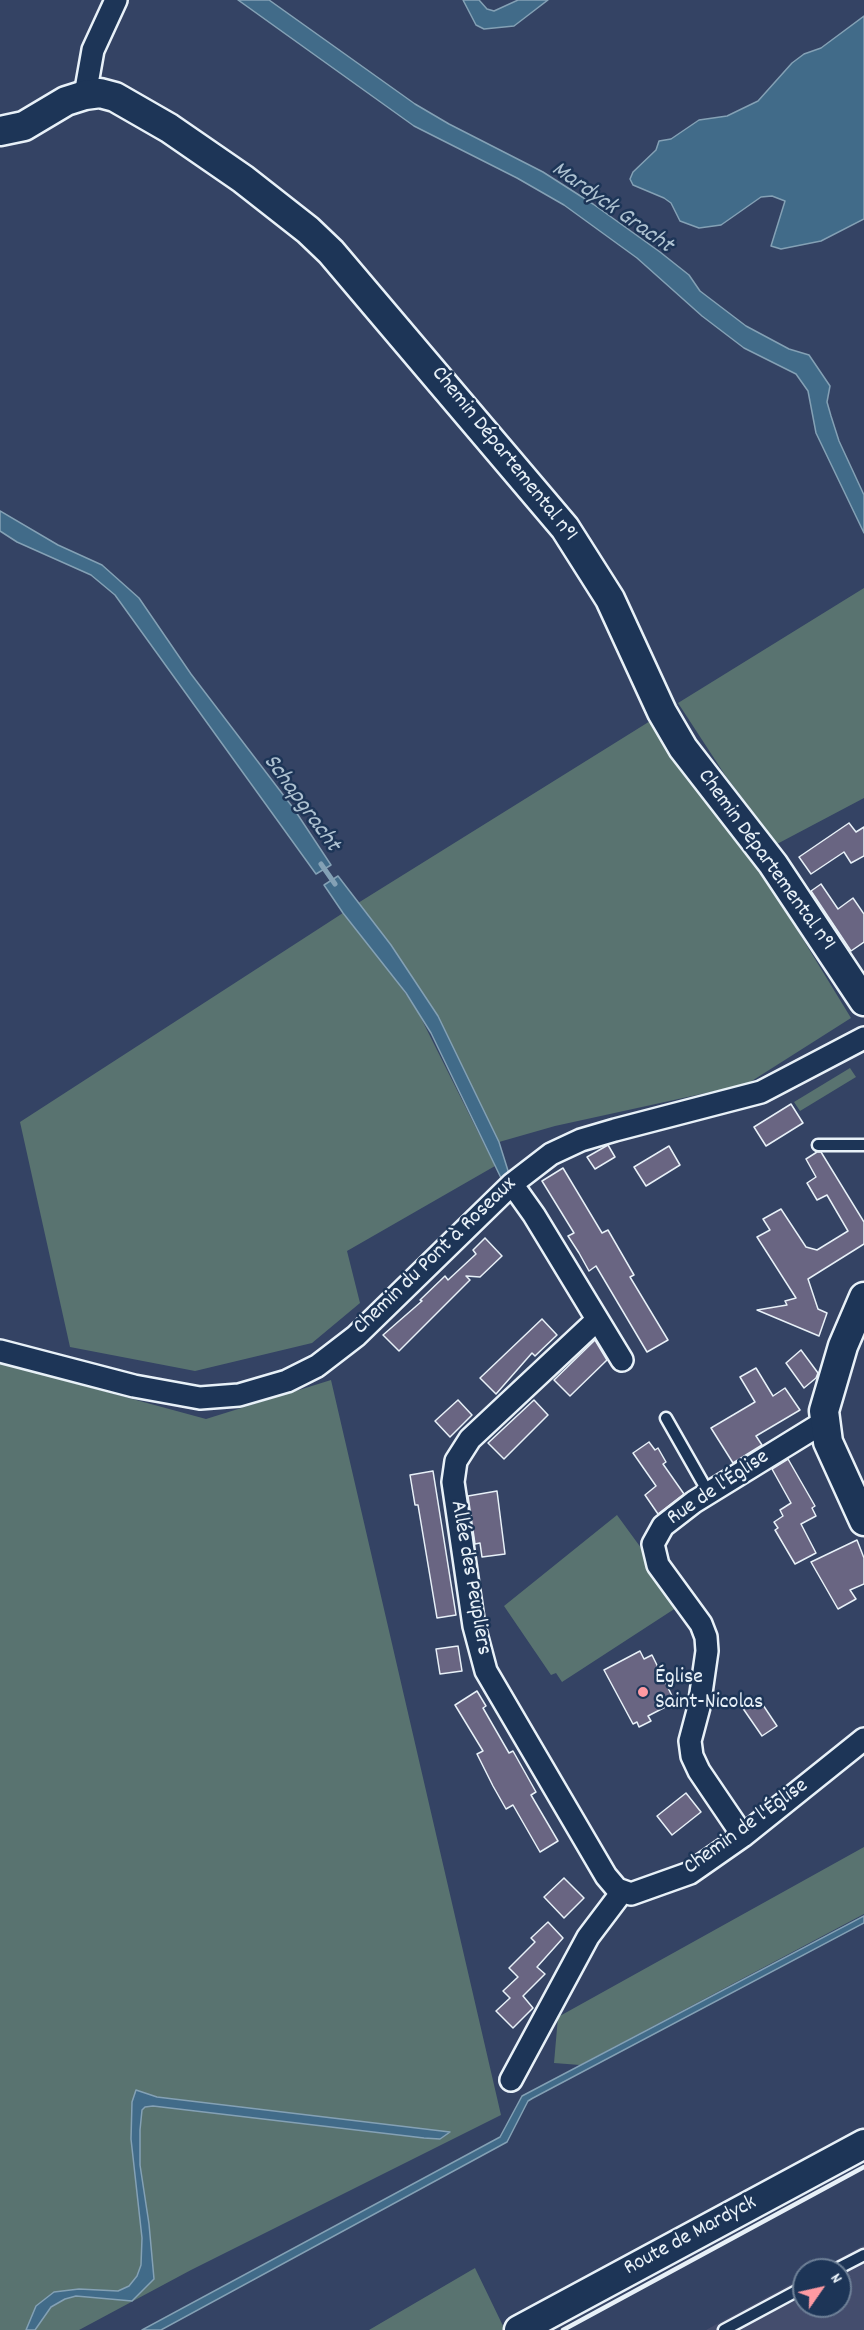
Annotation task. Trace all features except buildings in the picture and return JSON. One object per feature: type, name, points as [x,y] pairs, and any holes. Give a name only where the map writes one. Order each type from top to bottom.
[{"type":"street","points":[[85,95],[93,50],[116,0]]},
{"type":"street","name":"Chemin Départemental n°1","points":[[0,131],[24,126],[66,101],[85,95],[100,93],[115,97],[180,135],[308,230],[362,286],[565,528],[610,599],[662,712],[683,748],[773,864],[864,1001]]},
{"type":"street","name":"Chemin du Pont à Roseaux","points":[[0,1351],[134,1386],[188,1397],[229,1397],[268,1388],[307,1372],[345,1346],[533,1165],[570,1144],[761,1092],[864,1038]]},
{"type":"street","points":[[512,1184],[534,1215],[622,1360]]},
{"type":"street","points":[[864,1296],[843,1346],[826,1402],[824,1422],[828,1442],[864,1521]]},
{"type":"street","name":"Allée des Peupliers","points":[[597,1320],[470,1439],[456,1461],[453,1482],[474,1626],[486,1671],[606,1875],[622,1892]]},
{"type":"street","name":"Rue de l'Église","points":[[743,1836],[699,1771],[690,1749],[707,1651],[701,1624],[658,1565],[653,1544],[663,1526],[708,1492],[824,1422]]},
{"type":"street","name":"Chemin de l'Église","points":[[622,1892],[631,1894],[643,1892],[684,1876],[743,1836],[864,1739]]},
{"type":"street","points":[[511,2080],[588,1937],[622,1892]]},
{"type":"street","name":"Route de Mardyck","points":[[519,2330],[864,2144]]},
{"type":"lane","points":[[818,1145],[864,1145]]},
{"type":"lane","points":[[666,1418],[708,1492]]},
{"type":"lane","points":[[724,2330],[792,2293]]},
{"type":"shaded area","points":[[238,0],[269,0],[415,104],[543,172],[593,204],[689,275],[700,291],[746,326],[789,349],[809,355],[830,386],[827,402],[831,416],[839,441],[864,495],[864,533],[816,433],[808,391],[796,374],[744,348],[702,316],[637,258],[564,205],[517,178],[414,126]]},
{"type":"shaded area","points":[[463,0],[479,0],[487,9],[494,11],[518,0],[548,0],[514,26],[484,29],[476,25]]},
{"type":"shaded area","points":[[864,16],[864,219],[821,241],[781,249],[771,246],[785,201],[772,196],[761,197],[721,225],[699,228],[680,221],[671,203],[664,198],[633,185],[630,179],[633,172],[656,150],[659,141],[671,139],[699,120],[727,116],[758,101],[792,63],[804,54],[821,48]]},
{"type":"shaded area","points":[[0,511],[58,545],[102,565],[139,598],[191,674],[294,809],[331,865],[316,874],[115,595],[91,575],[17,542],[0,531]]},
{"type":"shaded area","points":[[338,876],[391,945],[438,1016],[499,1142],[510,1177],[502,1180],[431,1033],[406,993],[324,885]]},
{"type":"shaded area","points":[[864,1916],[864,1923],[528,2101],[507,2142],[161,2330],[142,2330],[500,2137],[522,2096]]},
{"type":"shaded area","points":[[136,2090],[157,2097],[450,2132],[440,2139],[424,2138],[153,2106],[145,2107],[142,2110],[140,2130],[140,2165],[154,2279],[132,2301],[76,2296],[65,2299],[51,2307],[35,2330],[26,2330],[36,2306],[54,2292],[79,2289],[118,2291],[129,2286],[137,2276],[141,2265],[142,2238],[131,2139],[132,2102]]},
{"type":"shaded area","points":[[864,2245],[864,2330],[706,2330],[792,2283],[792,2318],[852,2318],[852,2258],[840,2258]]},
{"type":"green space","points":[[864,588],[864,798],[777,844],[725,775],[678,703]]},
{"type":"green space","points":[[655,718],[754,859],[851,1018],[747,1084],[555,1126],[499,1142],[438,1016],[391,945],[358,903]]},
{"type":"green space","points":[[343,913],[383,961],[418,1012],[495,1166],[347,1251],[360,1303],[312,1343],[195,1371],[70,1347],[20,1122]]},
{"type":"green space","points":[[850,1068],[856,1077],[800,1111],[794,1102]]},
{"type":"green space","points":[[0,1363],[206,1419],[331,1380],[501,2115],[191,2270],[79,2330],[0,2330]]},
{"type":"green space","points":[[617,1515],[682,1604],[562,1682],[556,1673],[551,1675],[504,1606]]},
{"type":"green space","points":[[864,1847],[864,1914],[580,2065],[554,2063],[558,2017]]},
{"type":"green space","points":[[475,2268],[505,2330],[369,2330]]},
{"type":"waterway","name":"Schapgracht","points":[[321,864],[335,884]]},
{"type":"railway","points":[[563,2330],[864,2167]]},
{"type":"place","name":"Église Saint-Nicolas","points":[[643,1692]]},
{"type":"water label","name":"Mardyck Gracht","points":[[611,209]]}]
